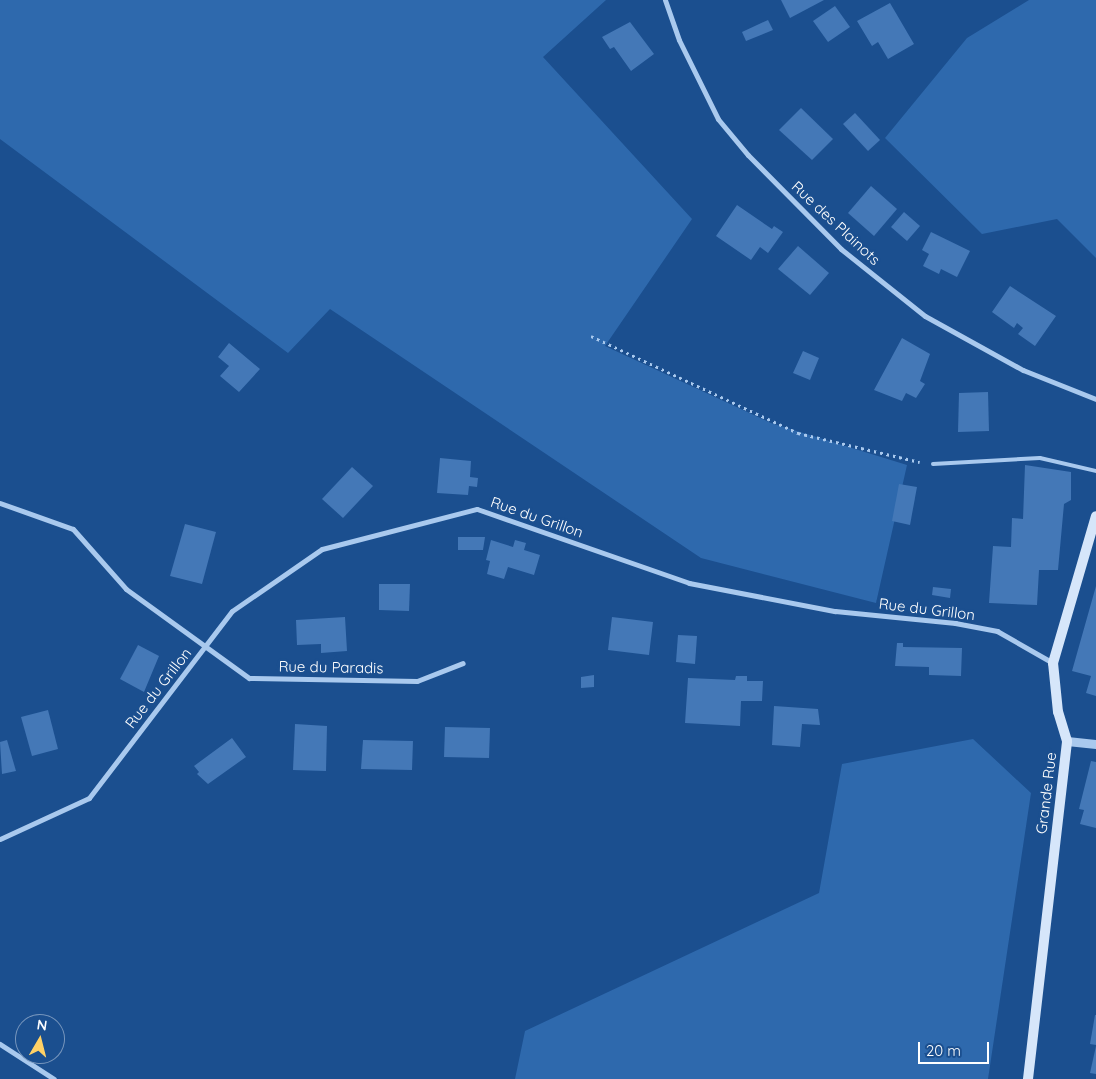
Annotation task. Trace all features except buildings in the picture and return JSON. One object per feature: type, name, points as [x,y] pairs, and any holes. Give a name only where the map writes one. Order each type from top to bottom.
[{"type":"main road","name":"Grande Rue","points":[[1028,1079],[1067,741],[1058,712],[1053,663],[1096,516]]},
{"type":"street","name":"Rue des Plainots","points":[[665,0],[679,40],[718,119],[748,155],[841,249],[925,316],[1023,370],[1096,399]]},
{"type":"street","name":"Rue du Paradis","points":[[0,502],[73,529],[126,588],[204,648],[249,678],[417,681],[463,663]]},
{"type":"street","name":"Rue du Grillon","points":[[0,839],[89,798],[232,611],[322,549],[477,509],[689,583],[835,611],[998,631],[1053,663]]},
{"type":"street","points":[[1067,741],[1096,744]]},
{"type":"street","points":[[0,1044],[54,1079]]},
{"type":"lane","points":[[933,464],[1040,458],[1096,471]]},
{"type":"path","points":[[591,336],[798,433],[896,458],[933,464]]},
{"type":"shaded area","points":[[0,0],[606,0],[543,57],[692,219],[605,346],[771,423],[907,465],[876,603],[701,558],[330,309],[288,353],[0,139]]},
{"type":"shaded area","points":[[1029,0],[1096,0],[1096,258],[1057,219],[982,234],[885,138],[967,38]]},
{"type":"shaded area","points":[[973,739],[1031,793],[988,1079],[515,1079],[525,1031],[819,893],[842,764]]}]
